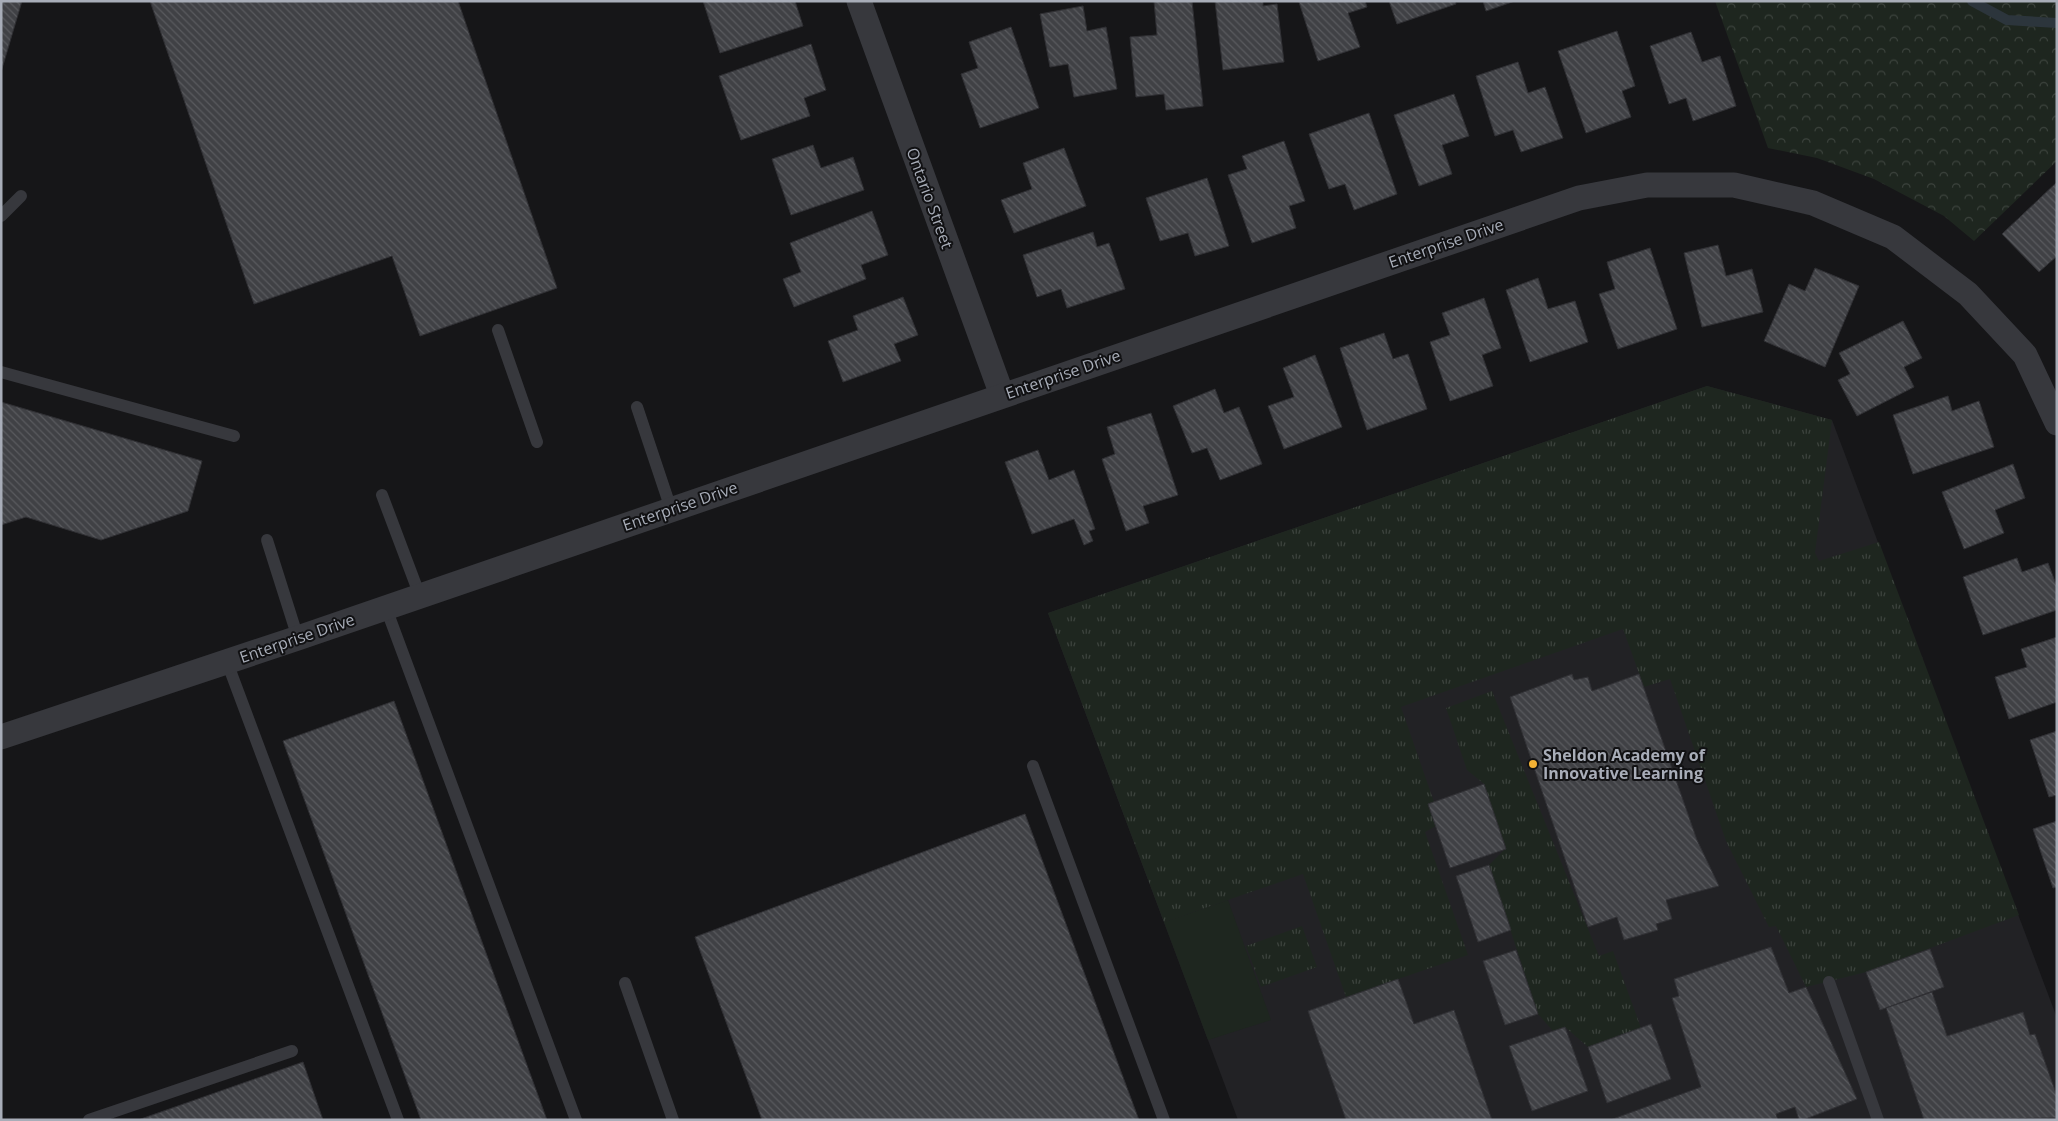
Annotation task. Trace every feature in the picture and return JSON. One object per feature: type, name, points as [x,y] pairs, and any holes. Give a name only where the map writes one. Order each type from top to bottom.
[{"type":"street","name":"Ontario Street","points":[[868,4],[1002,395]]},
{"type":"street","name":"Enterprise Drive","points":[[1,737],[386,608],[1578,198],[1647,185],[1734,185],[1813,203],[1894,236],[1968,294],[2024,356],[2057,423]]},
{"type":"lane","points":[[1,216],[21,196]]},
{"type":"lane","points":[[498,330],[537,442]]},
{"type":"lane","points":[[1,372],[234,436]]},
{"type":"lane","points":[[637,407],[671,509]]},
{"type":"lane","points":[[382,495],[420,596]]},
{"type":"lane","points":[[267,540],[298,638]]},
{"type":"lane","points":[[386,608],[576,1120]]},
{"type":"lane","points":[[227,662],[398,1120]]},
{"type":"lane","points":[[1033,766],[1164,1120]]},
{"type":"lane","points":[[1829,982],[1878,1120]]},
{"type":"lane","points":[[624,983],[674,1120]]},
{"type":"lane","points":[[90,1120],[292,1051]]},
{"type":"shaded area","name":"Sheldon Academy of Innovative Learning","points":[[1707,386],[1832,420],[2057,1018],[2057,1120],[1238,1120],[1048,613]]},
{"type":"green space","points":[[1715,1],[2057,1],[2057,161],[1974,241],[1944,216],[1874,179],[1817,158],[1768,148]]},
{"type":"green space","points":[[1707,386],[1832,420],[1815,553],[1819,561],[1879,542],[2019,915],[1866,972],[1806,987],[1776,926],[1769,927],[1726,841],[1670,679],[1644,687],[1623,629],[1401,707],[1434,802],[1428,804],[1436,826],[1425,832],[1468,955],[1346,997],[1303,874],[1164,922],[1048,613]]},
{"type":"green space","points":[[1492,691],[1599,956],[1613,951],[1641,1028],[1588,1047],[1565,1027],[1553,1031],[1538,1014],[1489,865],[1506,848],[1484,784],[1467,770],[1446,708]]},
{"type":"green space","points":[[1228,900],[1271,1020],[1208,1040],[1164,922]]},
{"type":"green space","points":[[1302,926],[1317,967],[1261,987],[1246,946]]},
{"type":"building","points":[[1,1],[22,1],[1,72]]},
{"type":"building","points":[[150,1],[458,1],[557,288],[420,336],[392,256],[254,304]]},
{"type":"building","points":[[703,1],[795,1],[803,26],[720,53]]},
{"type":"building","points":[[1154,1],[1192,1],[1203,106],[1166,110],[1164,94],[1136,97],[1130,37],[1157,35]]},
{"type":"building","points":[[1215,1],[1263,1],[1263,6],[1277,4],[1284,62],[1223,70]]},
{"type":"building","points":[[1365,1],[1367,7],[1348,13],[1360,47],[1318,61],[1299,2]]},
{"type":"building","points":[[1389,1],[1455,1],[1456,4],[1397,24]]},
{"type":"building","points":[[1483,1],[1515,1],[1486,11]]},
{"type":"building","points":[[1083,6],[1087,31],[1106,27],[1117,89],[1074,97],[1068,64],[1050,67],[1040,14]]},
{"type":"building","points":[[1011,27],[1039,108],[980,128],[961,74],[978,68],[969,42]]},
{"type":"building","points":[[1617,31],[1635,86],[1622,91],[1631,117],[1586,133],[1558,51]]},
{"type":"building","points":[[1691,32],[1702,62],[1720,56],[1736,106],[1693,121],[1686,98],[1669,104],[1650,46]]},
{"type":"building","points":[[811,44],[826,90],[804,98],[810,116],[741,140],[719,76]]},
{"type":"building","points":[[1518,62],[1528,93],[1545,87],[1563,138],[1521,152],[1513,130],[1495,136],[1476,76]]},
{"type":"building","points":[[1454,94],[1469,136],[1442,145],[1452,174],[1419,186],[1394,115]]},
{"type":"building","points":[[1369,113],[1397,194],[1354,210],[1345,184],[1329,189],[1309,134]]},
{"type":"building","points":[[1284,141],[1305,201],[1289,206],[1296,228],[1252,243],[1228,175],[1247,169],[1242,156]]},
{"type":"building","points":[[813,145],[821,168],[853,157],[864,190],[791,215],[772,159]]},
{"type":"building","points":[[1064,148],[1086,206],[1014,233],[1001,200],[1032,189],[1023,163]]},
{"type":"building","points":[[1207,178],[1229,246],[1195,256],[1188,233],[1160,241],[1146,198]]},
{"type":"building","points":[[2057,182],[2057,256],[2039,272],[2002,234]]},
{"type":"building","points":[[872,211],[888,255],[861,265],[866,279],[794,307],[783,279],[801,272],[790,243]]},
{"type":"building","points":[[1093,232],[1097,247],[1109,243],[1125,289],[1067,308],[1061,289],[1037,297],[1023,255]]},
{"type":"building","points":[[1718,245],[1726,276],[1752,269],[1763,312],[1702,327],[1684,253]]},
{"type":"building","points":[[1650,248],[1677,329],[1618,349],[1599,294],[1615,289],[1607,262]]},
{"type":"building","points":[[1815,268],[1859,286],[1825,367],[1764,341],[1789,284],[1805,291]]},
{"type":"building","points":[[1538,278],[1548,309],[1575,301],[1588,342],[1530,362],[1506,290]]},
{"type":"building","points":[[903,297],[918,335],[894,344],[901,361],[843,382],[828,341],[858,330],[853,316]]},
{"type":"building","points":[[1484,298],[1501,348],[1482,355],[1493,386],[1450,401],[1430,342],[1450,335],[1442,313]]},
{"type":"building","points":[[1903,321],[1922,358],[1904,367],[1914,387],[1857,416],[1838,380],[1850,374],[1839,353]]},
{"type":"building","points":[[1384,333],[1393,359],[1408,354],[1427,409],[1367,430],[1340,348]]},
{"type":"building","points":[[1315,355],[1342,427],[1284,449],[1268,406],[1294,397],[1283,368]]},
{"type":"building","points":[[1215,389],[1224,413],[1239,407],[1262,464],[1220,480],[1207,448],[1192,453],[1173,406]]},
{"type":"building","points":[[1948,396],[1952,411],[1979,401],[1994,447],[1913,474],[1893,415]]},
{"type":"building","points":[[1,402],[202,461],[188,511],[101,540],[26,517],[1,525]]},
{"type":"building","points":[[1151,413],[1178,495],[1143,506],[1149,523],[1126,531],[1102,459],[1115,454],[1107,427]]},
{"type":"building","points":[[1038,450],[1049,480],[1074,470],[1095,529],[1089,531],[1093,541],[1084,545],[1074,519],[1032,534],[1005,462]]},
{"type":"building","points":[[2013,464],[2025,498],[1995,510],[2004,533],[1964,549],[1942,492]]},
{"type":"building","points":[[2017,558],[2022,572],[2048,563],[2057,587],[2057,610],[1983,635],[1963,577]]},
{"type":"building","points":[[2057,637],[2057,702],[2009,719],[1995,677],[2027,667],[2021,649]]},
{"type":"building","points":[[1572,674],[1574,680],[1588,677],[1592,691],[1639,674],[1697,840],[1719,886],[1666,900],[1672,919],[1656,924],[1658,930],[1624,940],[1617,917],[1588,927],[1510,697]]},
{"type":"building","points":[[394,701],[547,1120],[421,1120],[283,741]]},
{"type":"building","points":[[2057,731],[2057,795],[2049,797],[2030,740]]},
{"type":"building","points":[[1484,784],[1506,849],[1450,868],[1428,804]]},
{"type":"building","points":[[1025,814],[1139,1120],[762,1120],[695,937]]},
{"type":"building","points":[[2057,821],[2057,887],[2053,888],[2033,829]]},
{"type":"building","points":[[1489,865],[1511,930],[1478,942],[1456,876]]},
{"type":"building","points":[[1771,947],[1789,993],[1806,987],[1857,1099],[1803,1120],[1799,1120],[1795,1107],[1776,1114],[1778,1120],[1610,1120],[1701,1087],[1672,998],[1679,996],[1674,979]]},
{"type":"building","points":[[1930,949],[1944,987],[1880,1010],[1866,972]]},
{"type":"building","points":[[1516,950],[1538,1014],[1505,1025],[1483,961]]},
{"type":"building","points":[[1398,979],[1414,1024],[1454,1010],[1492,1120],[1346,1120],[1308,1011]]},
{"type":"building","points":[[1932,992],[1947,1036],[2023,1012],[2030,1035],[2035,1034],[2057,1096],[2057,1118],[1924,1120],[1886,1008]]},
{"type":"building","points":[[1651,1024],[1671,1079],[1607,1103],[1588,1047]]},
{"type":"building","points":[[1565,1027],[1588,1091],[1532,1111],[1509,1046]]},
{"type":"building","points":[[303,1062],[323,1120],[138,1120]]},
{"type":"waterway","points":[[1972,1],[2007,20],[2057,23]]},
{"type":"place","name":"Sheldon Academy of Innovative Learning","points":[[1533,764]]}]
